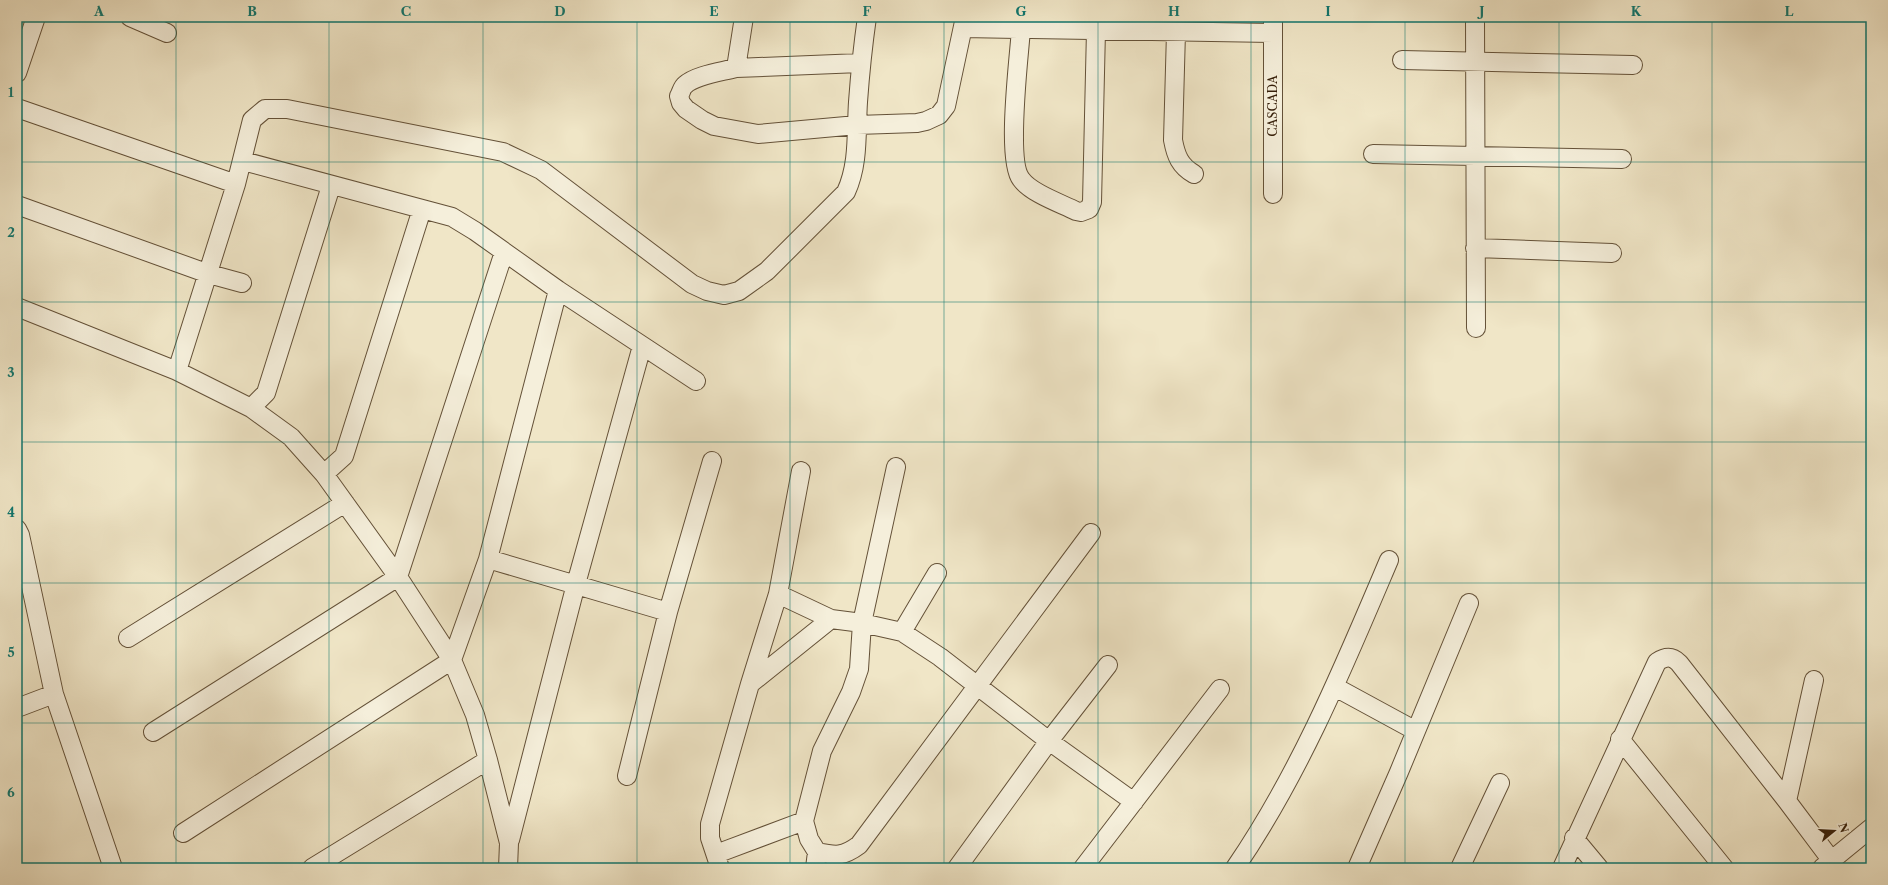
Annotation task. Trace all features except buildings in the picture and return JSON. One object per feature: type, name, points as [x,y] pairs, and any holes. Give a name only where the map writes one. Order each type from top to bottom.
[{"type":"street","points":[[17,73],[36,17]]},
{"type":"street","points":[[130,17],[167,33]]},
{"type":"street","points":[[736,68],[744,17]]},
{"type":"street","points":[[177,371],[209,274],[243,161],[252,120],[265,109],[287,109],[503,152],[541,170],[692,284],[707,291],[724,295],[739,291],[767,271],[846,192],[852,179],[855,163],[860,63],[867,17]]},
{"type":"street","points":[[1474,17],[1476,328]]},
{"type":"street","points":[[860,63],[736,68],[703,76],[684,85],[679,96],[681,103],[691,114],[714,126],[758,134],[857,125],[922,122],[934,118],[946,106],[964,22],[1021,29],[1176,32],[1272,25]]},
{"type":"street","name":"CASCADA","points":[[1272,25],[1273,194]]},
{"type":"street","points":[[1021,29],[1013,145],[1016,173],[1028,186],[1076,212],[1089,209],[1092,202],[1096,30]]},
{"type":"street","points":[[1176,32],[1173,140],[1175,153],[1181,164],[1194,174]]},
{"type":"street","points":[[1402,60],[1634,65]]},
{"type":"street","points":[[17,108],[236,184]]},
{"type":"street","points":[[1374,154],[1622,159]]},
{"type":"street","points":[[243,161],[331,186],[452,217],[475,231],[558,290],[696,381]]},
{"type":"street","points":[[250,408],[266,393],[331,186]]},
{"type":"street","points":[[17,205],[209,274],[242,283]]},
{"type":"street","points":[[324,474],[344,456],[422,209]]},
{"type":"street","points":[[1475,248],[1612,253]]},
{"type":"street","points":[[153,732],[398,577],[504,252]]},
{"type":"street","points":[[183,833],[452,660],[488,559],[558,290]]},
{"type":"street","points":[[17,306],[177,371],[250,408],[291,437],[324,474],[345,503],[398,577],[452,660],[475,715],[509,842]]},
{"type":"street","points":[[507,867],[509,842],[576,584],[642,346]]},
{"type":"street","points":[[627,776],[668,612],[712,461]]},
{"type":"street","points":[[896,467],[862,622],[859,669],[851,692],[822,751],[804,821],[816,860],[832,855],[851,861],[859,845],[978,687],[1091,533]]},
{"type":"street","points":[[801,471],[778,594],[750,684],[710,824],[710,838],[718,861],[804,821]]},
{"type":"street","points":[[128,638],[345,503]]},
{"type":"street","points":[[17,529],[20,535],[54,694],[114,868]]},
{"type":"street","points":[[488,559],[668,612]]},
{"type":"street","points":[[1235,868],[1257,836],[1309,741],[1335,687],[1389,560]]},
{"type":"street","points":[[902,632],[937,573]]},
{"type":"street","points":[[778,594],[831,619],[862,622],[902,632],[940,657],[1049,741],[1134,802]]},
{"type":"street","points":[[1357,868],[1469,603]]},
{"type":"street","points":[[750,684],[831,619]]},
{"type":"street","points":[[1562,868],[1574,838],[1657,662],[1663,658],[1669,657],[1674,658],[1787,801],[1826,864],[1871,828]]},
{"type":"street","points":[[957,868],[1049,741],[1108,665]]},
{"type":"street","points":[[1787,801],[1814,680]]},
{"type":"street","points":[[1335,687],[1416,730]]},
{"type":"street","points":[[1083,868],[1220,689]]},
{"type":"street","points":[[17,708],[54,694]]},
{"type":"street","points":[[1620,739],[1724,868]]},
{"type":"street","points":[[312,868],[488,760]]},
{"type":"street","points":[[1460,868],[1500,783]]},
{"type":"street","points":[[1574,838],[1598,868]]}]
